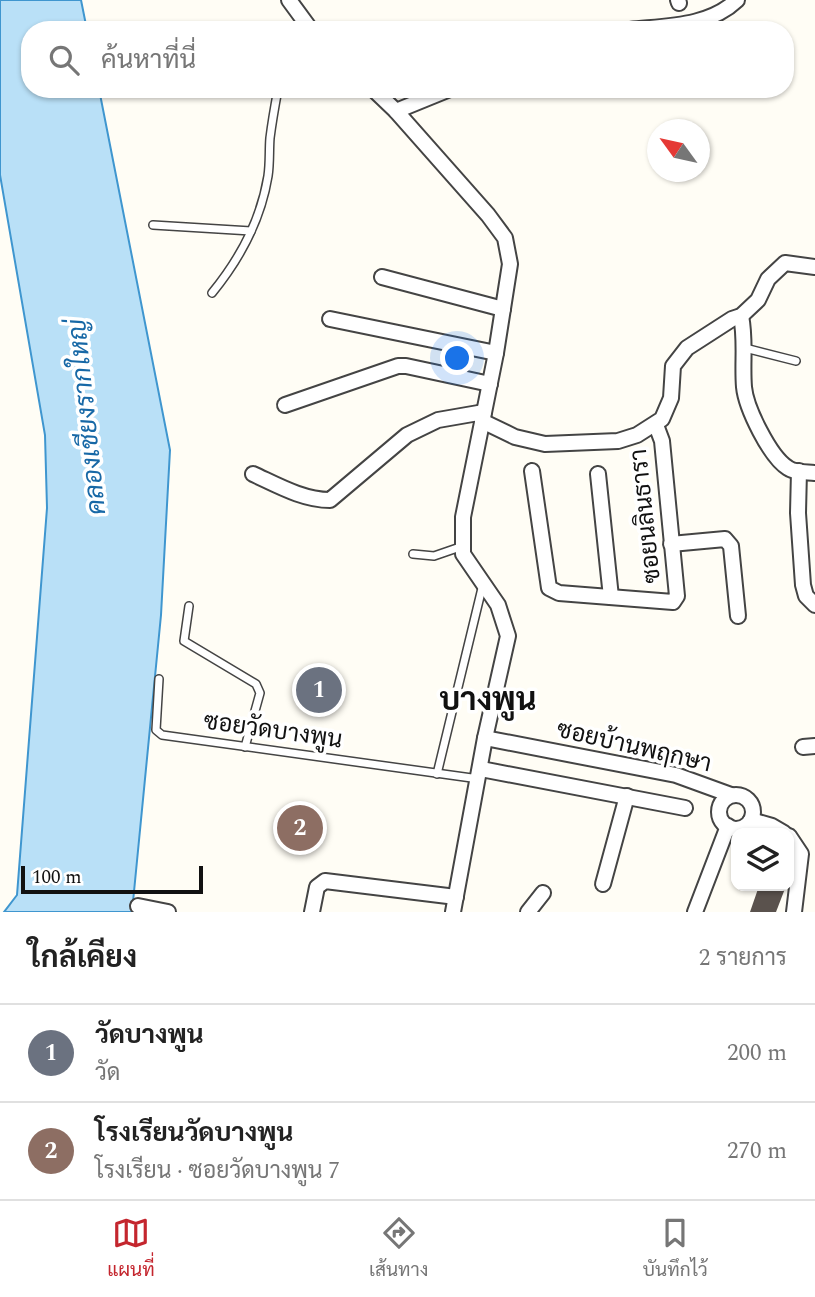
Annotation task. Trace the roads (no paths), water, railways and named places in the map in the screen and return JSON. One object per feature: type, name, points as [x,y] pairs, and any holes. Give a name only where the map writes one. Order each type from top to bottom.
[{"type":"street","points":[[289,0],[302,21]]},
{"type":"street","points":[[699,21],[717,14],[737,0]]},
{"type":"street","points":[[312,912],[317,887],[325,881],[457,907],[485,738],[508,636],[498,605],[463,554],[463,517],[496,353],[510,264],[505,238],[488,215],[382,98]]},
{"type":"street","points":[[396,111],[428,98]]},
{"type":"street","points":[[253,474],[307,497],[330,500],[407,435],[438,420],[483,417],[515,437],[545,444],[618,441],[637,435],[662,419],[671,398],[673,366],[687,348],[741,316],[758,300],[768,279],[785,264],[815,267]]},
{"type":"street","points":[[382,277],[503,309]]},
{"type":"street","points":[[741,316],[745,348],[744,389],[751,414],[773,452],[788,468],[815,472]]},
{"type":"street","points":[[330,319],[496,353]]},
{"type":"street","points":[[285,405],[398,366],[490,384]]},
{"type":"street","name":"ซอยนลินธารา","points":[[532,471],[549,588],[559,593],[673,602],[677,596],[662,441],[656,425]]},
{"type":"street","points":[[799,471],[798,513],[803,585],[806,596],[815,605]]},
{"type":"street","points":[[598,474],[611,597]]},
{"type":"street","points":[[671,544],[725,539],[731,547],[738,616]]},
{"type":"street","name":"ซอยบ้านพฤกษา","points":[[485,738],[676,775],[731,795],[738,794],[749,801],[753,813],[751,820]]},
{"type":"street","points":[[480,774],[627,796],[685,808]]},
{"type":"street","name":"ซอยบ้านพฤกษา","points":[[728,826],[723,822],[719,810],[721,803],[731,795]]},
{"type":"street","points":[[603,884],[627,796]]},
{"type":"street","points":[[695,912],[728,826],[741,828],[751,820],[775,828]]},
{"type":"street","points":[[794,844],[801,854],[794,912]]},
{"type":"street","points":[[528,912],[543,893]]},
{"type":"street","points":[[138,906],[167,912]]},
{"type":"lane","points":[[212,293],[229,272],[261,206],[268,176],[277,98]]},
{"type":"lane","points":[[153,225],[251,231]]},
{"type":"lane","points":[[745,348],[796,361]]},
{"type":"lane","points":[[413,554],[434,556],[463,546]]},
{"type":"lane","points":[[437,774],[483,583]]},
{"type":"lane","points":[[189,606],[184,640],[256,684],[260,692],[245,747]]},
{"type":"lane","name":"ซอยวัดบางพูน","points":[[159,680],[156,730],[162,736],[437,774],[480,774]]},
{"type":"water","name":"คลองเชียงรากใหญ่","points":[[0,0],[81,0],[85,21],[21,21],[21,98],[101,98],[170,450],[161,615],[132,912],[4,912],[17,895],[47,508],[45,435],[0,175]]},
{"type":"place","name":"วัดบางพูน","points":[[319,690]]},
{"type":"place","name":"โรงเรียนวัดบางพูน","points":[[300,828]]},
{"type":"district","name":"บางพูน","points":[[488,700]]}]
